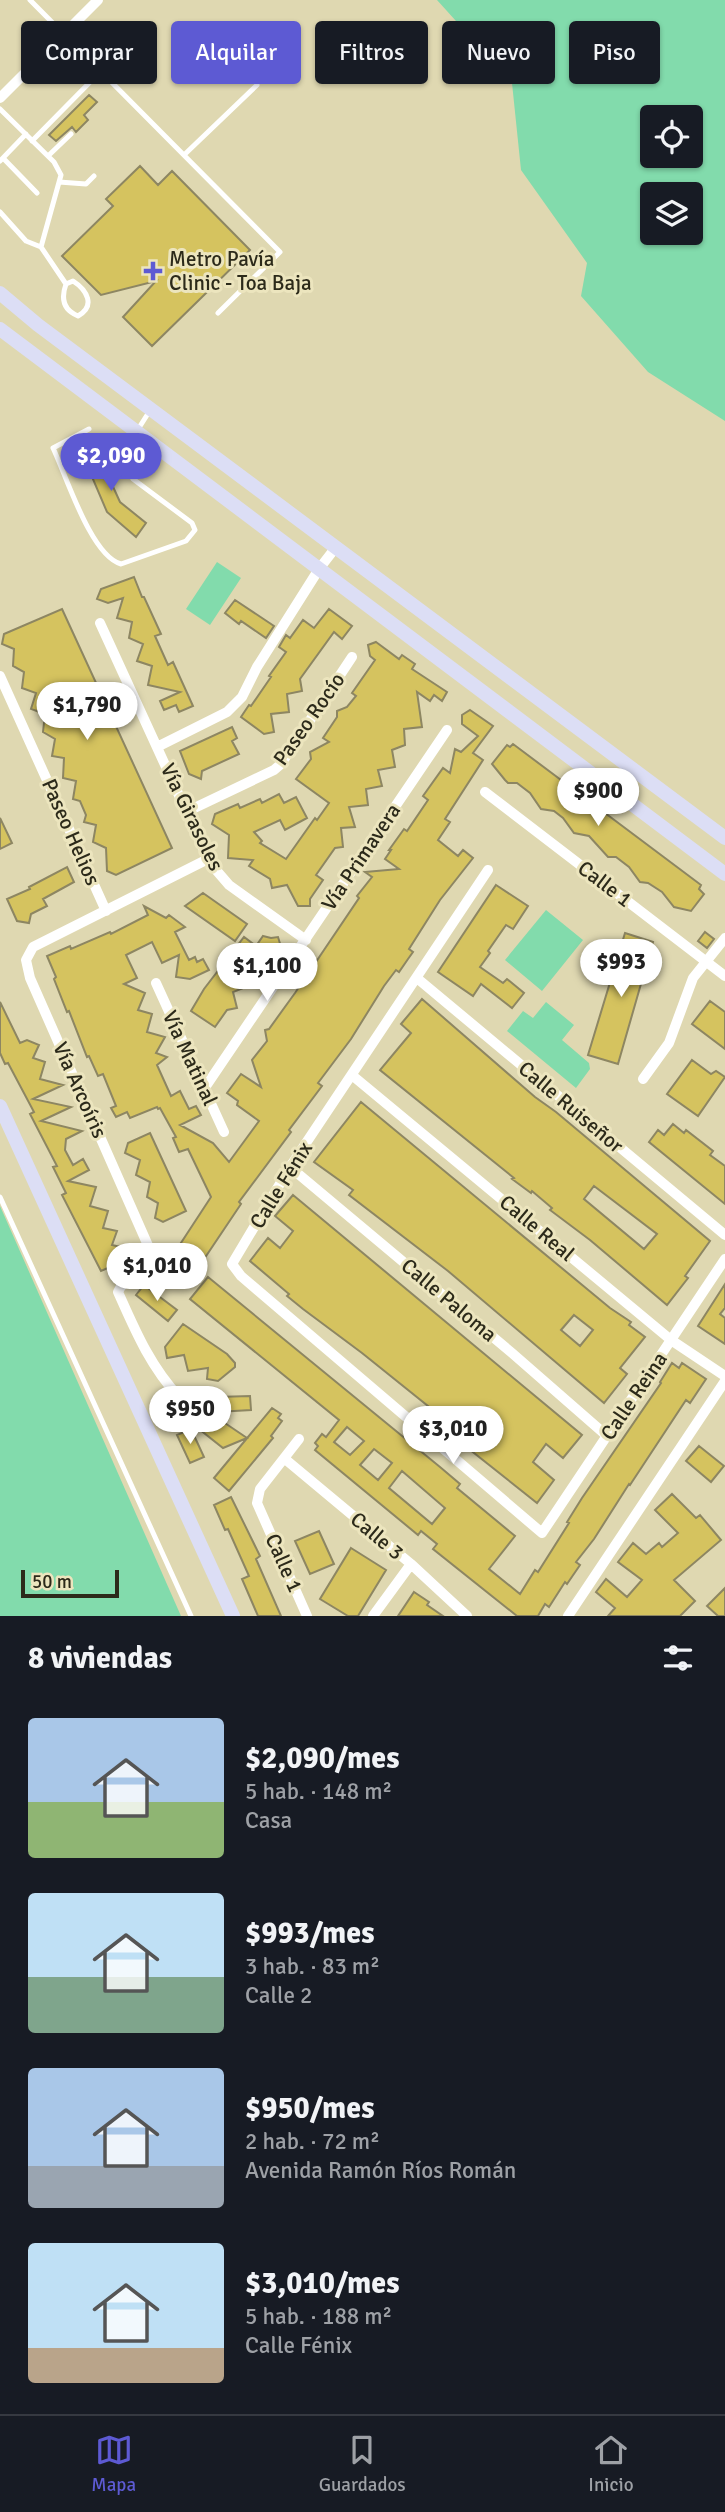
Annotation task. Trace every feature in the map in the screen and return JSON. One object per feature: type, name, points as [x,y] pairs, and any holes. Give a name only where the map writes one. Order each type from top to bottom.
[{"type":"street","points":[[77,21],[98,0]]},
{"type":"street","points":[[0,98],[21,77]]},
{"type":"street","points":[[0,293],[38,325],[725,838]]},
{"type":"street","points":[[0,329],[725,874]]},
{"type":"street","points":[[158,747],[227,712],[242,698],[257,667],[319,569],[336,547]]},
{"type":"street","name":"Vía Girasoles","points":[[100,623],[208,859],[229,886],[306,940]]},
{"type":"street","name":"Paseo Rocío","points":[[187,812],[274,770],[281,764],[352,657]]},
{"type":"street","name":"Paseo Helios","points":[[0,676],[106,911]]},
{"type":"street","name":"Vía Primavera","points":[[204,1089],[447,730]]},
{"type":"street","name":"Calle 1","points":[[485,792],[725,976]]},
{"type":"street","points":[[702,821],[711,836],[725,848]]},
{"type":"street","name":"Vía Arcoíris","points":[[179,1397],[158,1372],[138,1338],[118,1292],[127,1278],[148,1260],[150,1250],[26,968],[33,947],[208,859]]},
{"type":"street","name":"Calle Fénix","points":[[488,870],[418,979],[290,1167],[232,1264],[241,1276],[542,1533]]},
{"type":"street","points":[[643,1079],[669,1043],[693,978],[725,937]]},
{"type":"street","name":"Calle Ruiseñor","points":[[418,979],[725,1235]]},
{"type":"street","name":"Vía Matinal","points":[[156,983],[224,1132]]},
{"type":"street","name":"Calle Real","points":[[353,1076],[671,1340],[725,1379]]},
{"type":"street","points":[[0,1106],[233,1616]]},
{"type":"street","name":"Calle Paloma","points":[[290,1167],[607,1436]]},
{"type":"street","name":"Calle Reina","points":[[542,1533],[725,1259]]},
{"type":"street","points":[[568,1616],[725,1379]]},
{"type":"street","points":[[285,1459],[299,1439]]},
{"type":"street","name":"Calle 1","points":[[285,1459],[260,1489],[257,1503],[307,1616]]},
{"type":"street","name":"Calle 3","points":[[285,1459],[411,1564],[467,1616]]},
{"type":"street","points":[[373,1616],[411,1564]]},
{"type":"lane","points":[[30,0],[51,21]]},
{"type":"lane","points":[[32,141],[88,84]]},
{"type":"lane","points":[[114,84],[280,252],[218,313]]},
{"type":"lane","points":[[184,155],[257,85]]},
{"type":"lane","points":[[0,108],[48,156],[61,175],[41,247]]},
{"type":"lane","points":[[26,134],[1,159],[37,193]]},
{"type":"lane","points":[[48,156],[72,134]]},
{"type":"lane","points":[[59,182],[86,184],[94,176]]},
{"type":"lane","points":[[0,212],[26,241],[41,247],[66,284]]},
{"type":"lane","points":[[73,281],[80,285],[88,298],[86,312],[78,316],[70,313],[64,305],[62,294],[66,284],[73,281]]},
{"type":"lane","points":[[89,429],[53,448],[91,534],[113,562],[121,564],[187,541],[195,530],[191,523],[133,479],[121,456],[150,409]]},
{"type":"lane","points":[[0,1197],[191,1616]]},
{"type":"green space","points":[[437,0],[725,0],[725,421],[648,372],[581,296],[587,263],[521,170],[512,84],[555,84],[555,21],[456,21]]},
{"type":"green space","points":[[217,562],[241,578],[210,625],[186,609]]},
{"type":"green space","points":[[546,910],[583,940],[542,991],[505,960]]},
{"type":"green space","points":[[546,1002],[574,1025],[562,1040],[589,1063],[590,1069],[576,1088],[507,1031],[523,1011],[533,1018]]},
{"type":"green space","points":[[0,1206],[181,1616],[0,1616]]},
{"type":"building","points":[[89,95],[97,102],[84,115],[88,120],[76,132],[72,127],[56,141],[49,135]]},
{"type":"building","name":"Metro Pavía Clinic - Toa Baja","points":[[140,166],[158,185],[172,171],[250,250],[152,346],[123,317],[156,281],[101,295],[62,256],[113,206],[106,199]]},
{"type":"building","points":[[94,445],[120,502],[146,523],[136,537],[107,512],[81,451]]},
{"type":"building","points":[[134,577],[161,634],[155,636],[168,665],[173,662],[193,706],[179,712],[176,705],[164,710],[160,701],[180,692],[148,685],[152,666],[137,661],[143,644],[129,638],[132,622],[117,618],[123,598],[108,603],[97,599],[101,589]]},
{"type":"building","points":[[235,600],[274,626],[266,638],[241,621],[239,624],[225,613]]},
{"type":"building","points":[[62,609],[172,848],[116,875],[107,871],[106,848],[93,842],[96,825],[84,822],[86,815],[80,801],[73,799],[76,781],[63,778],[64,758],[52,756],[55,739],[43,732],[45,714],[31,709],[36,693],[22,688],[24,672],[13,666],[14,649],[2,644],[4,634]]},
{"type":"building","points":[[329,609],[352,626],[342,639],[334,632],[300,679],[302,691],[287,694],[289,712],[271,714],[274,732],[264,734],[241,717],[286,652],[279,647],[286,635],[290,638],[303,620],[314,628]]},
{"type":"building","points":[[376,642],[399,659],[402,655],[415,664],[412,669],[447,692],[442,701],[434,695],[430,701],[417,692],[422,727],[404,729],[405,745],[392,750],[395,767],[378,770],[382,786],[366,789],[368,805],[349,807],[355,827],[341,828],[343,847],[335,848],[316,875],[323,880],[310,899],[310,906],[298,906],[287,885],[272,888],[270,879],[249,866],[253,860],[228,858],[229,835],[212,824],[215,814],[238,804],[240,808],[260,799],[262,803],[279,794],[284,803],[296,797],[307,818],[285,830],[280,820],[254,832],[262,841],[260,843],[286,859],[329,803],[296,779],[311,759],[310,752],[329,742],[323,738],[337,717],[337,711],[347,707],[356,696],[352,693],[375,660],[370,656],[368,645]]},
{"type":"building","points":[[470,710],[493,726],[473,753],[483,760],[445,819],[450,822],[438,840],[458,856],[463,850],[473,858],[440,900],[409,949],[413,952],[399,972],[396,970],[384,986],[351,1039],[318,1083],[322,1086],[239,1202],[241,1204],[200,1265],[177,1249],[211,1197],[188,1149],[179,1152],[173,1138],[176,1137],[160,1108],[130,1118],[127,1112],[116,1117],[111,1108],[116,1106],[103,1074],[98,1076],[89,1056],[87,1057],[47,956],[110,932],[111,934],[148,915],[144,906],[166,918],[169,915],[185,927],[175,932],[189,960],[195,957],[197,962],[203,959],[209,970],[190,979],[176,977],[179,955],[162,963],[152,942],[126,955],[137,978],[124,984],[145,993],[138,1010],[152,1014],[147,1032],[165,1037],[156,1053],[167,1057],[157,1065],[171,1096],[180,1091],[189,1109],[196,1106],[201,1115],[180,1125],[213,1143],[229,1162],[259,1121],[237,1105],[238,1101],[227,1093],[241,1074],[261,1087],[252,1060],[267,1041],[265,1030],[269,1029],[295,993],[359,898],[357,896],[372,877],[365,872],[399,869],[385,859],[389,850],[404,829],[407,831],[428,800],[423,796],[443,768],[450,773],[455,749],[461,752],[478,736],[462,724],[462,715]]},
{"type":"building","points":[[232,727],[237,738],[232,741],[239,754],[202,771],[201,779],[189,774],[180,751]]},
{"type":"building","points":[[513,744],[701,885],[699,889],[704,894],[691,911],[674,907],[662,892],[648,883],[640,882],[629,867],[616,857],[608,857],[589,836],[574,833],[554,811],[541,809],[530,793],[517,783],[508,783],[492,764],[507,745],[510,747]]},
{"type":"building","points":[[0,818],[12,843],[0,849]]},
{"type":"building","points":[[67,867],[74,882],[43,899],[47,906],[31,914],[29,923],[17,921],[7,899]]},
{"type":"building","points":[[496,885],[528,906],[513,929],[506,925],[480,967],[503,983],[507,979],[524,993],[512,1008],[481,984],[473,996],[438,972]]},
{"type":"building","points":[[203,893],[247,924],[235,941],[185,906]]},
{"type":"building","points":[[705,932],[714,939],[707,948],[698,941]]},
{"type":"building","points":[[625,933],[653,942],[618,1064],[588,1055]]},
{"type":"building","points":[[263,936],[278,937],[282,950],[273,952],[262,969],[244,957],[248,986],[233,992],[237,1008],[227,1010],[215,1027],[191,1011],[204,989],[244,937],[256,946]]},
{"type":"building","points":[[422,999],[535,1097],[710,1241],[685,1276],[688,1278],[667,1305],[550,1210],[552,1208],[532,1191],[531,1193],[512,1179],[514,1178],[380,1070],[411,1033],[401,1024]],"holes":[[[594,1186],[657,1234],[644,1249],[584,1199]]]},
{"type":"building","points":[[710,1001],[725,1012],[725,1049],[692,1024]]},
{"type":"building","points":[[0,1002],[20,1043],[27,1040],[39,1045],[33,1058],[45,1062],[40,1079],[63,1085],[33,1099],[71,1107],[41,1121],[82,1131],[66,1139],[65,1150],[73,1165],[83,1159],[89,1170],[68,1181],[96,1187],[90,1206],[108,1211],[103,1228],[117,1231],[112,1245],[134,1250],[118,1258],[117,1264],[101,1271],[62,1195],[66,1193],[53,1167],[57,1166],[30,1114],[34,1112],[0,1053]]},
{"type":"building","points":[[692,1060],[711,1074],[716,1071],[725,1077],[698,1116],[667,1094]]},
{"type":"building","points":[[361,1102],[610,1308],[631,1322],[629,1325],[645,1337],[620,1368],[627,1374],[604,1403],[448,1271],[349,1195],[353,1190],[314,1162]],"holes":[[[574,1315],[593,1330],[580,1346],[561,1330]]]},
{"type":"building","points":[[673,1124],[684,1133],[686,1130],[713,1151],[710,1155],[725,1166],[725,1204],[649,1142],[658,1130],[664,1135]]},
{"type":"building","points":[[150,1133],[186,1211],[163,1222],[155,1218],[158,1203],[147,1197],[150,1182],[136,1175],[140,1160],[125,1153],[128,1143]]},
{"type":"building","points":[[293,1195],[582,1435],[563,1458],[546,1444],[533,1462],[554,1480],[537,1503],[459,1441],[464,1435],[287,1296],[289,1294],[250,1261],[268,1238],[280,1248],[293,1231],[275,1216]]},
{"type":"building","points":[[208,1277],[460,1484],[457,1488],[515,1536],[489,1569],[520,1594],[535,1570],[538,1572],[582,1498],[672,1363],[679,1368],[682,1363],[706,1379],[690,1403],[686,1400],[576,1562],[580,1565],[549,1607],[545,1604],[538,1616],[517,1616],[433,1549],[437,1544],[421,1531],[418,1535],[315,1450],[318,1446],[315,1443],[322,1434],[326,1437],[339,1420],[190,1299]],"holes":[[[347,1427],[364,1441],[350,1455],[334,1442]],[[374,1449],[392,1463],[378,1480],[360,1465]],[[402,1471],[445,1508],[432,1524],[389,1488]]]},
{"type":"building","points":[[725,1284],[725,1308],[720,1314],[725,1318],[725,1344],[698,1326]]},
{"type":"building","points":[[144,1285],[177,1310],[168,1321],[136,1295]]},
{"type":"building","points":[[183,1324],[227,1354],[235,1367],[218,1381],[207,1379],[208,1368],[188,1371],[184,1355],[167,1358],[165,1347]]},
{"type":"building","points":[[250,1396],[251,1410],[217,1412],[217,1397]]},
{"type":"building","points":[[272,1408],[281,1414],[278,1418],[282,1421],[271,1436],[273,1438],[229,1491],[214,1478]]},
{"type":"building","points":[[213,1415],[247,1438],[223,1448],[199,1429],[200,1416]]},
{"type":"building","points":[[191,1429],[204,1457],[190,1463],[177,1435]]},
{"type":"building","points":[[699,1446],[724,1466],[711,1482],[686,1461]]},
{"type":"building","points":[[672,1494],[696,1518],[700,1515],[721,1540],[674,1580],[695,1601],[680,1616],[608,1616],[615,1608],[596,1592],[606,1579],[627,1597],[642,1580],[618,1562],[633,1543],[646,1554],[659,1543],[662,1547],[678,1533],[655,1510]]},
{"type":"building","points":[[231,1497],[260,1556],[256,1559],[281,1616],[258,1616],[242,1579],[249,1576],[214,1505]]},
{"type":"building","points":[[319,1531],[334,1564],[310,1574],[295,1541]]},
{"type":"building","points":[[351,1548],[386,1570],[358,1616],[348,1616],[320,1599]]},
{"type":"building","points":[[725,1588],[725,1616],[718,1616],[707,1606]]},
{"type":"building","points":[[414,1592],[429,1602],[427,1605],[443,1616],[398,1616]]},
{"type":"place","name":"Metro Pavía Clinic - Toa Baja","points":[[153,271]]}]
